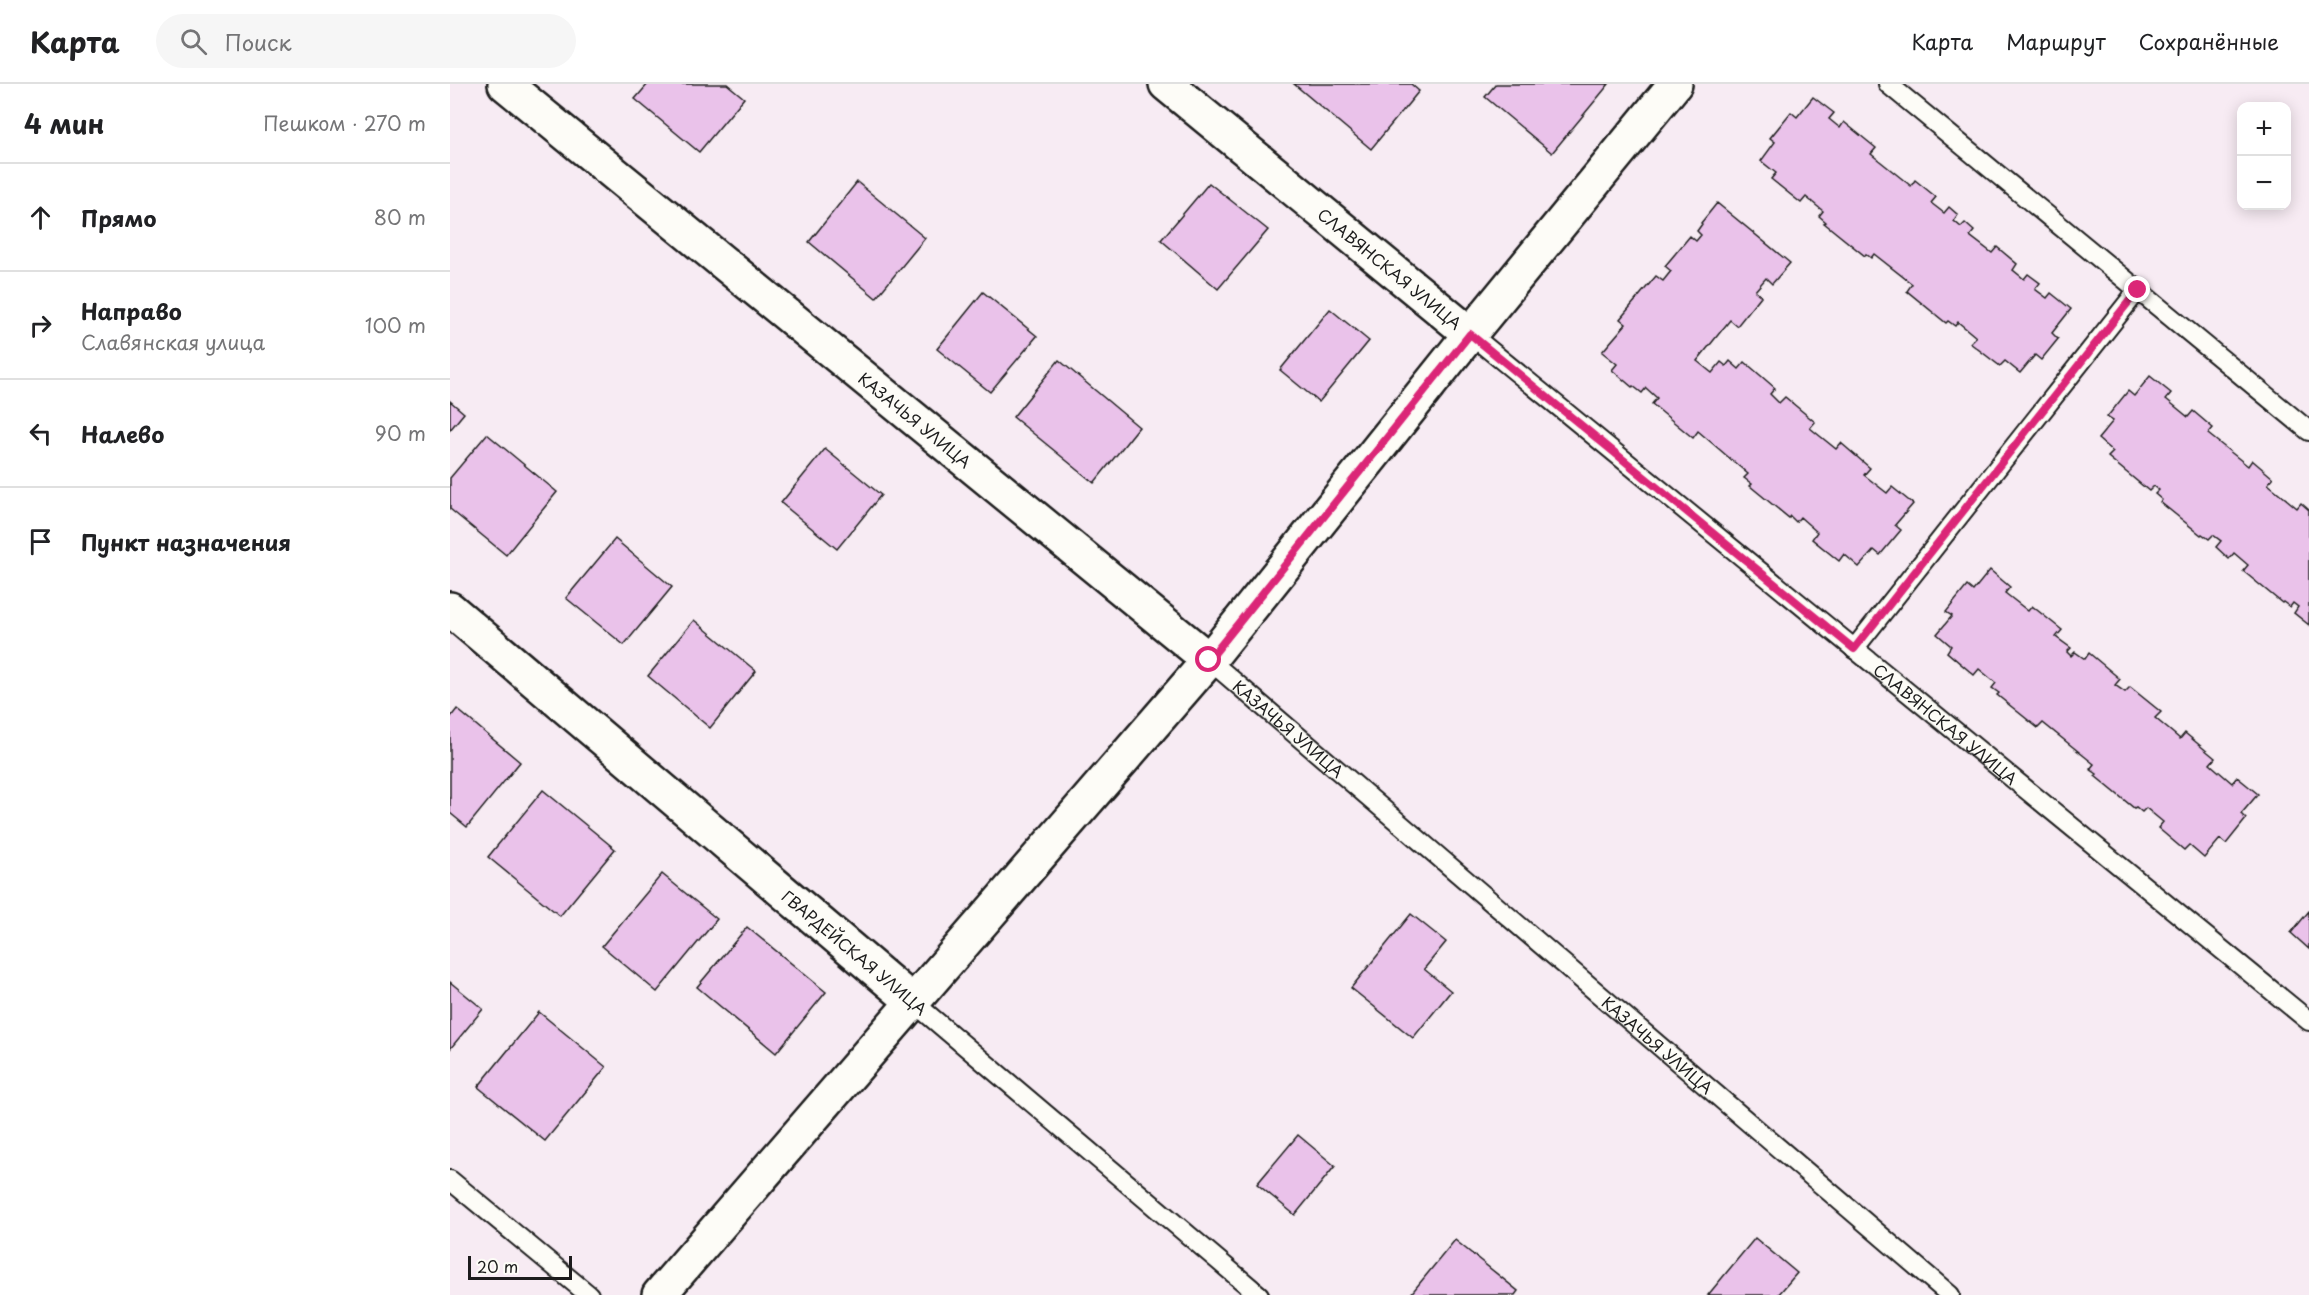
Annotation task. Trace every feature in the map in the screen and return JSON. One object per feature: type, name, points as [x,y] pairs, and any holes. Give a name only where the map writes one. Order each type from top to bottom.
[{"type":"street","name":"КАЗАЧЬЯ УЛИЦА","points":[[505,84],[1209,660]]},
{"type":"street","name":"СЛАВЯНСКАЯ УЛИЦА","points":[[1166,84],[1470,334]]},
{"type":"street","points":[[659,1295],[1209,660],[1470,334],[1675,84]]},
{"type":"street","name":"ГВАРДЕЙСКАЯ УЛИЦА","points":[[450,609],[912,1001]]},
{"type":"lane","points":[[1888,84],[2309,431]]},
{"type":"lane","points":[[1854,649],[2138,290]]},
{"type":"lane","name":"СЛАВЯНСКАЯ УЛИЦА","points":[[1470,334],[2309,1021]]},
{"type":"lane","name":"КАЗАЧЬЯ УЛИЦА","points":[[1209,660],[1950,1295]]},
{"type":"lane","name":"ГВАРДЕЙСКАЯ УЛИЦА","points":[[912,1001],[1259,1295]]},
{"type":"lane","points":[[450,1180],[589,1295]]},
{"type":"building","points":[[648,84],[727,84],[744,98],[699,152],[635,99]]},
{"type":"building","points":[[1294,84],[1411,84],[1419,91],[1371,149]]},
{"type":"building","points":[[1496,84],[1609,84],[1552,153],[1485,97]]},
{"type":"building","points":[[1813,97],[1834,113],[1829,119],[1840,128],[1844,122],[1876,148],[1871,154],[1911,186],[1915,180],[1936,197],[1931,203],[1944,213],[1949,207],[1958,215],[1954,221],[1961,227],[1965,223],[1974,231],[1970,236],[1992,253],[1997,247],[2017,264],[2013,270],[2024,279],[2028,274],[2040,283],[2035,289],[2047,298],[2051,293],[2071,309],[2052,333],[2058,339],[2041,360],[2035,355],[2020,373],[2005,361],[2000,366],[1970,343],[1976,337],[1958,322],[1955,326],[1948,321],[1946,323],[1907,291],[1912,284],[1874,254],[1871,258],[1866,254],[1865,256],[1824,223],[1826,222],[1819,216],[1823,211],[1806,197],[1801,203],[1771,179],[1776,173],[1761,161],[1775,142],[1770,138],[1791,112],[1797,117]]},
{"type":"building","points":[[857,182],[925,238],[876,298],[809,242]]},
{"type":"building","points":[[1209,183],[1268,230],[1218,289],[1161,240]]},
{"type":"building","points":[[1717,203],[1790,263],[1772,284],[1766,278],[1755,291],[1761,296],[1737,326],[1730,320],[1697,361],[1712,373],[1721,362],[1726,366],[1730,361],[1739,369],[1745,362],[1775,388],[1770,394],[1779,403],[1785,397],[1815,422],[1810,428],[1836,449],[1841,443],[1870,468],[1864,475],[1887,493],[1892,487],[1913,504],[1895,525],[1901,530],[1880,555],[1874,550],[1859,567],[1844,554],[1839,561],[1812,539],[1817,532],[1800,517],[1796,522],[1790,516],[1789,518],[1750,486],[1752,484],[1744,478],[1748,474],[1698,431],[1693,438],[1652,404],[1657,398],[1646,388],[1642,393],[1632,387],[1612,370],[1617,364],[1602,352],[1626,324],[1620,319],[1656,276],[1663,281],[1671,271],[1665,266],[1690,236],[1696,241],[1701,235],[1697,231],[1701,223]]},
{"type":"building","points":[[983,292],[1037,336],[990,392],[937,349]]},
{"type":"building","points":[[1330,309],[1369,341],[1319,402],[1280,370]]},
{"type":"building","points":[[1059,360],[1139,427],[1094,483],[1013,417]]},
{"type":"building","points":[[2150,376],[2171,393],[2166,399],[2188,417],[2193,411],[2213,428],[2208,434],[2248,466],[2252,460],[2273,478],[2268,484],[2297,508],[2301,503],[2309,510],[2309,625],[2294,613],[2298,607],[2293,603],[2290,607],[2282,603],[2243,571],[2248,565],[2234,553],[2229,559],[2216,547],[2221,541],[2213,535],[2209,539],[2201,535],[2160,502],[2162,500],[2155,494],[2159,490],[2154,486],[2149,491],[2108,457],[2113,452],[2098,439],[2113,421],[2107,417],[2128,391],[2134,396]]},
{"type":"building","points":[[450,401],[464,413],[450,430]]},
{"type":"building","points":[[487,434],[557,492],[506,555],[450,509],[450,478]]},
{"type":"building","points":[[825,449],[881,495],[837,549],[781,503]]},
{"type":"building","points":[[615,539],[672,587],[624,645],[566,598]]},
{"type":"building","points":[[1990,570],[2010,587],[2005,593],[2028,611],[2032,606],[2062,630],[2056,637],[2071,648],[2067,652],[2071,656],[2075,652],[2085,659],[2089,653],[2120,679],[2115,685],[2125,692],[2130,687],[2161,712],[2155,718],[2180,739],[2185,733],[2215,758],[2210,764],[2232,783],[2237,777],[2258,794],[2241,814],[2246,819],[2226,844],[2220,839],[2204,858],[2189,845],[2184,850],[2158,828],[2163,822],[2146,808],[2142,812],[2134,808],[2095,776],[2097,774],[2090,769],[2094,764],[2043,723],[2038,728],[1997,695],[1999,693],[1992,688],[1996,683],[1979,669],[1974,675],[1947,652],[1951,646],[1937,634],[1952,616],[1946,612],[1967,586],[1973,591]]},
{"type":"building","points":[[694,620],[756,671],[710,728],[648,676]]},
{"type":"building","points":[[457,709],[520,762],[467,827],[450,813],[450,718]]},
{"type":"building","points":[[543,790],[615,849],[560,916],[488,857]]},
{"type":"building","points":[[662,874],[717,919],[657,992],[602,946]]},
{"type":"building","points":[[2309,911],[2309,949],[2291,933]]},
{"type":"building","points":[[1411,914],[1446,942],[1424,969],[1451,991],[1413,1038],[1351,988]]},
{"type":"building","points":[[747,927],[826,992],[776,1053],[697,987]]},
{"type":"building","points":[[450,982],[483,1009],[450,1049]]},
{"type":"building","points":[[539,1012],[606,1067],[545,1141],[478,1087]]},
{"type":"building","points":[[1298,1135],[1335,1166],[1295,1215],[1257,1184]]},
{"type":"building","points":[[1755,1238],[1797,1273],[1778,1295],[1708,1295]]},
{"type":"building","points":[[1455,1240],[1518,1291],[1515,1295],[1410,1295]]},
{"type":"route","points":[[1209,660],[1470,334],[1854,649],[2138,290]]}]
